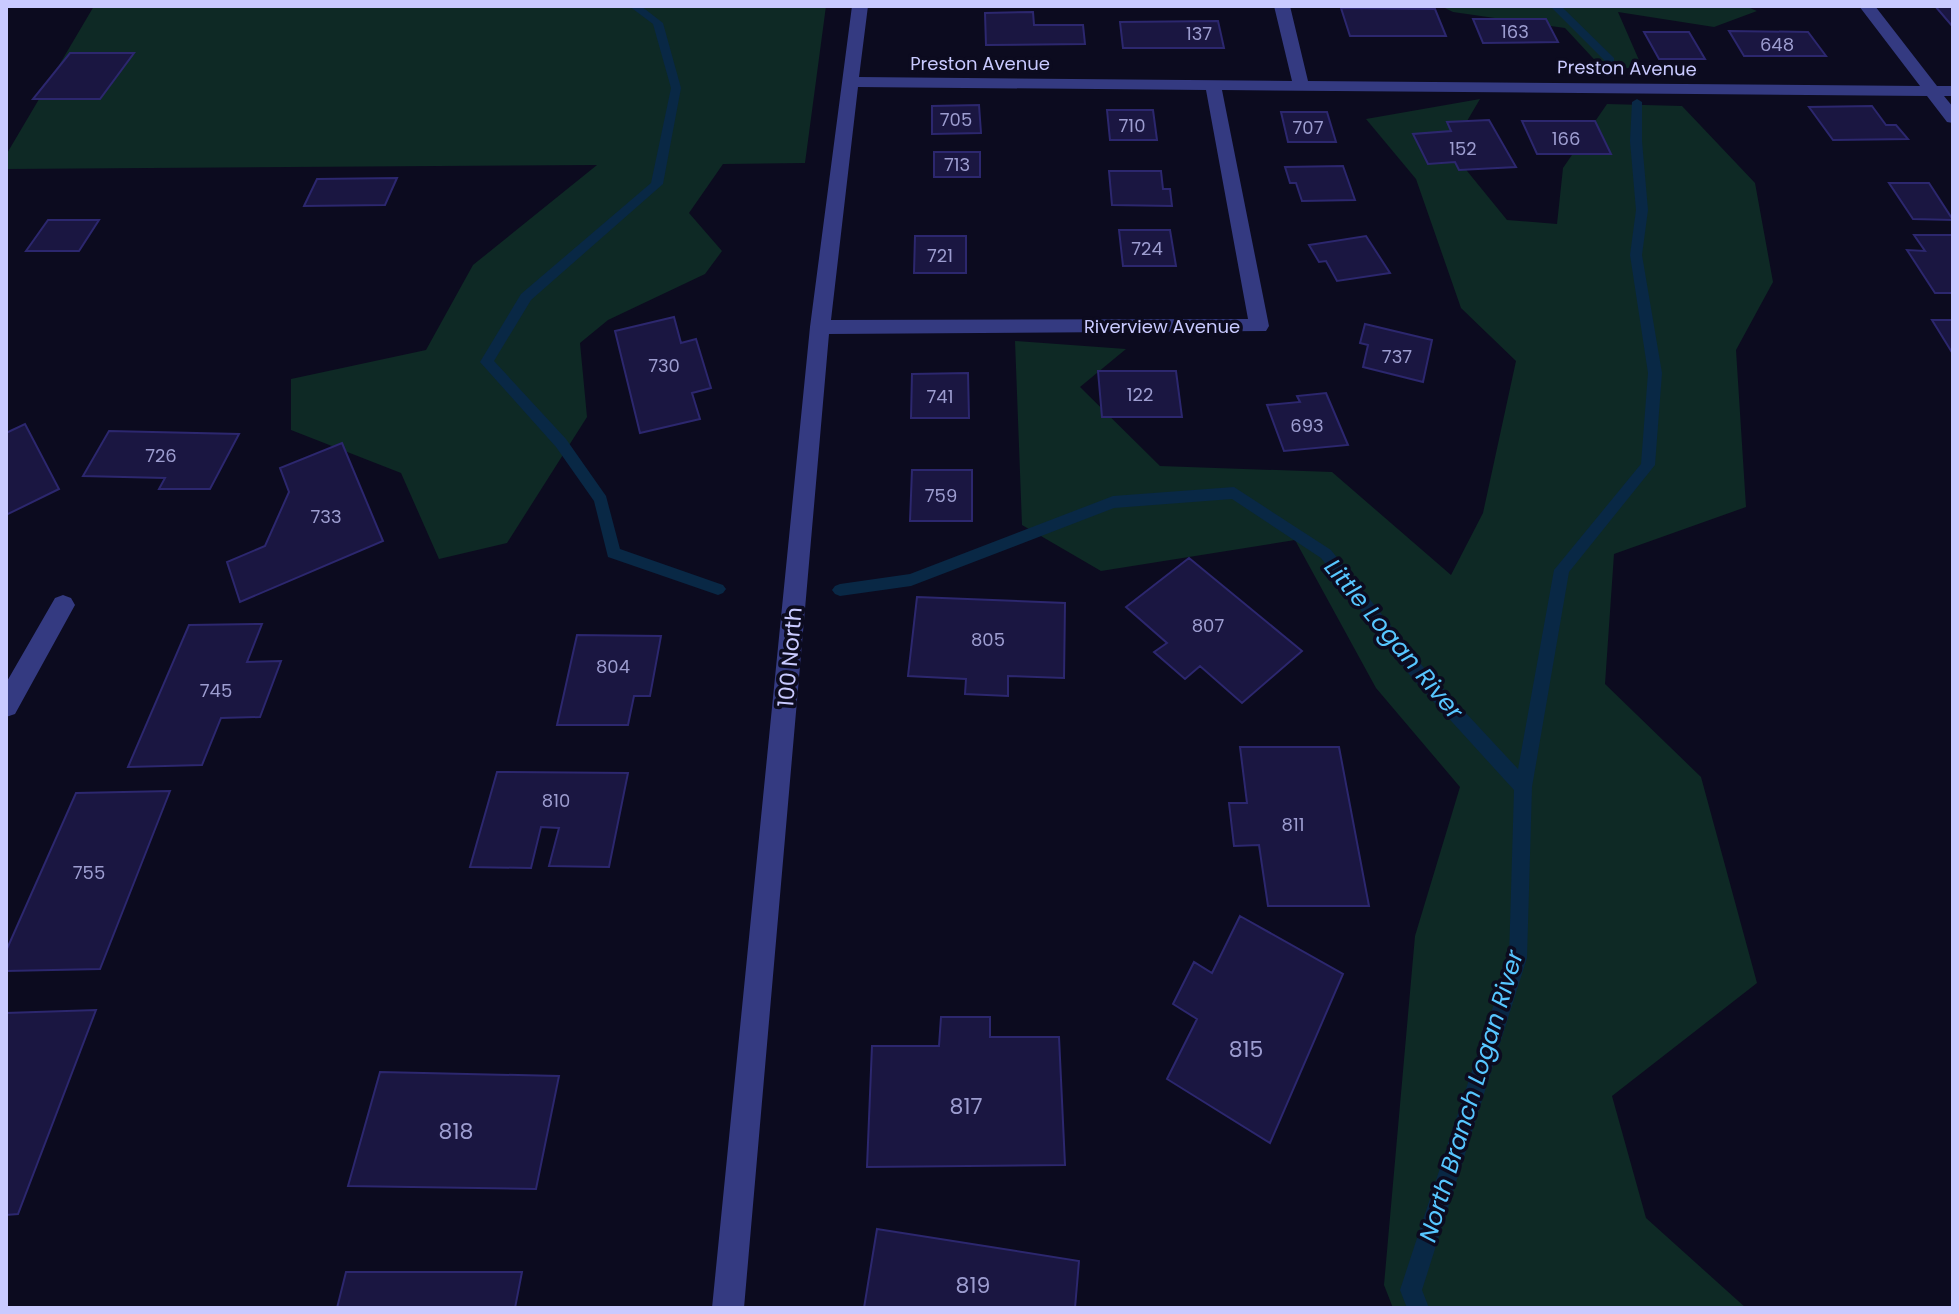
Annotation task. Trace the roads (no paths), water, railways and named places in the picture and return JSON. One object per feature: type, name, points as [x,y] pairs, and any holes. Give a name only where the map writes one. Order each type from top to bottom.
[{"type":"street","name":"100 North","points":[[728,1308],[820,327],[860,6]]},
{"type":"street","points":[[1282,6],[1301,84]]},
{"type":"street","points":[[1867,6],[1953,118]]},
{"type":"street","name":"Preston Avenue","points":[[851,82],[1953,91]]},
{"type":"street","name":"Riverview Avenue","points":[[820,327],[1259,326],[1213,85]]},
{"type":"street","points":[[6,706],[63,605]]},
{"type":"waterway","name":"Little Logan River","points":[[634,6],[658,23],[676,88],[657,184],[526,297],[487,362],[561,443],[601,500],[613,553],[718,589]]},
{"type":"waterway","name":"North Branch Logan River","points":[[1555,6],[1610,60]]},
{"type":"waterway","name":"North Branch Logan River","points":[[1523,787],[1562,570],[1648,465],[1655,373],[1636,255],[1642,210],[1636,141],[1637,102]]},
{"type":"waterway","name":"Little Logan River","points":[[840,590],[911,580],[1113,502],[1234,493],[1326,554],[1418,673],[1523,787]]},
{"type":"waterway","name":"North Branch Logan River","points":[[1418,1308],[1411,1290],[1518,958],[1523,787]]}]
